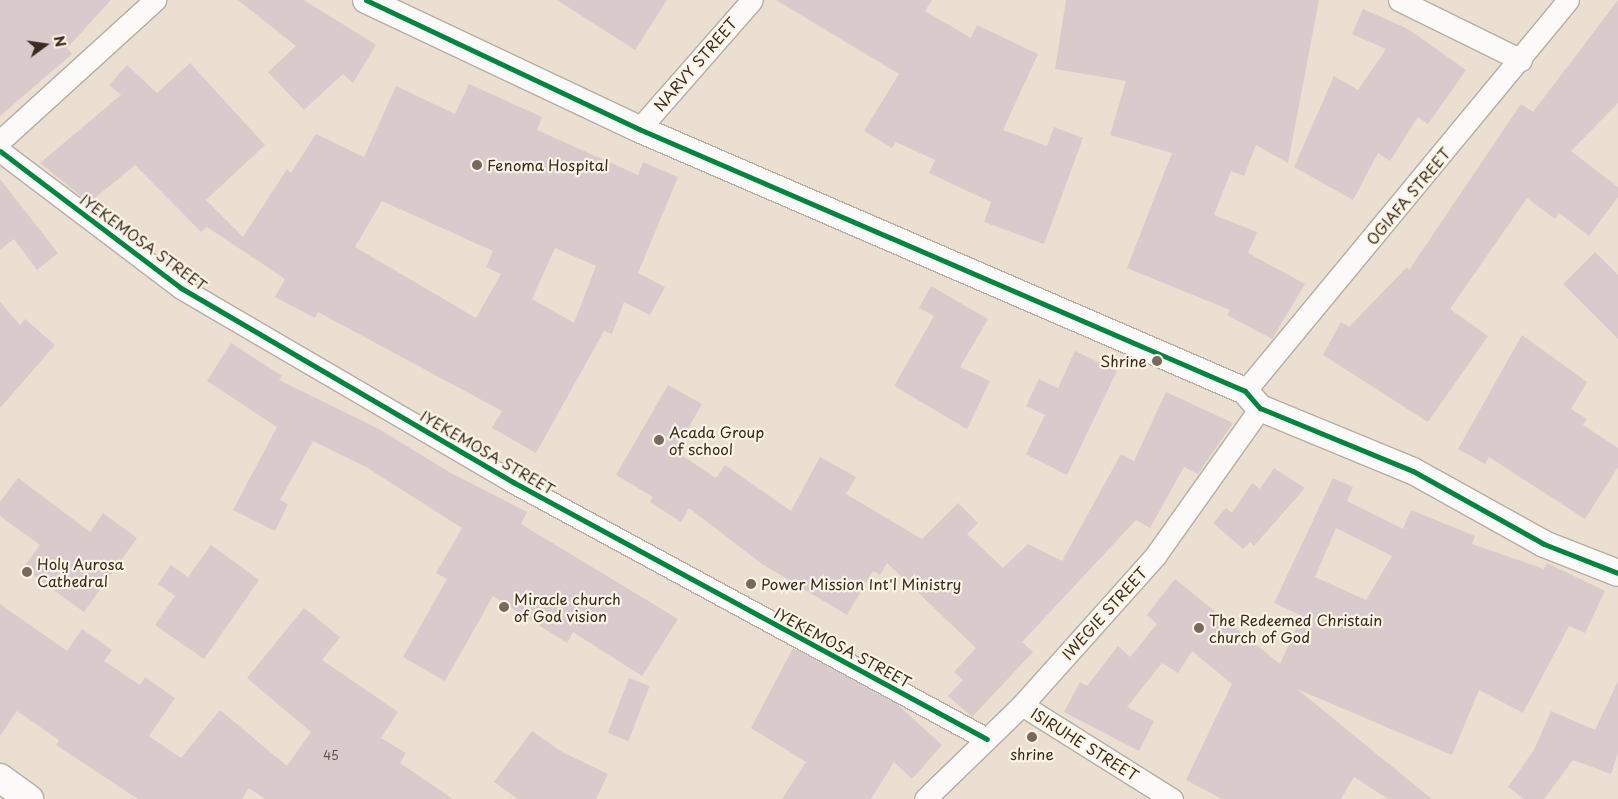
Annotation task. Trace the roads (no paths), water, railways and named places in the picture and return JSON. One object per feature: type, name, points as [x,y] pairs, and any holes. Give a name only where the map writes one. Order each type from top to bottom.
[{"type":"highway","points":[[0,778],[29,799]]},
{"type":"street","points":[[0,141],[155,0]]},
{"type":"street","points":[[366,0],[639,129],[1413,471],[1544,544],[1618,573]]},
{"type":"street","name":"NARVY STREET","points":[[639,129],[752,0]]},
{"type":"street","points":[[1399,0],[1522,60]]},
{"type":"street","name":"OGIAFA STREET","points":[[1252,399],[1568,0]]},
{"type":"street","name":"IYEKEMOSA STREET","points":[[0,151],[181,288],[513,482],[987,739]]},
{"type":"street","name":"IWEGIE STREET","points":[[925,799],[1022,705],[1155,556],[1252,399]]},
{"type":"street","name":"ISIRUHE STREET","points":[[1022,705],[1172,799]]},
{"type":"place","name":"Fenoma Hospital","points":[[477,165]]},
{"type":"place","name":"Shrine","points":[[1157,361]]},
{"type":"place","name":"Acada Group of school","points":[[659,440]]},
{"type":"place","name":"Holy Aurosa Cathedral","points":[[27,572]]},
{"type":"place","name":"Power Mission Int'l Ministry","points":[[751,584]]},
{"type":"place","name":"Miracle church of God vision","points":[[504,607]]},
{"type":"place","name":"The Redeemed Christain church of God","points":[[1199,628]]},
{"type":"place","name":"shrine","points":[[1032,737]]}]
